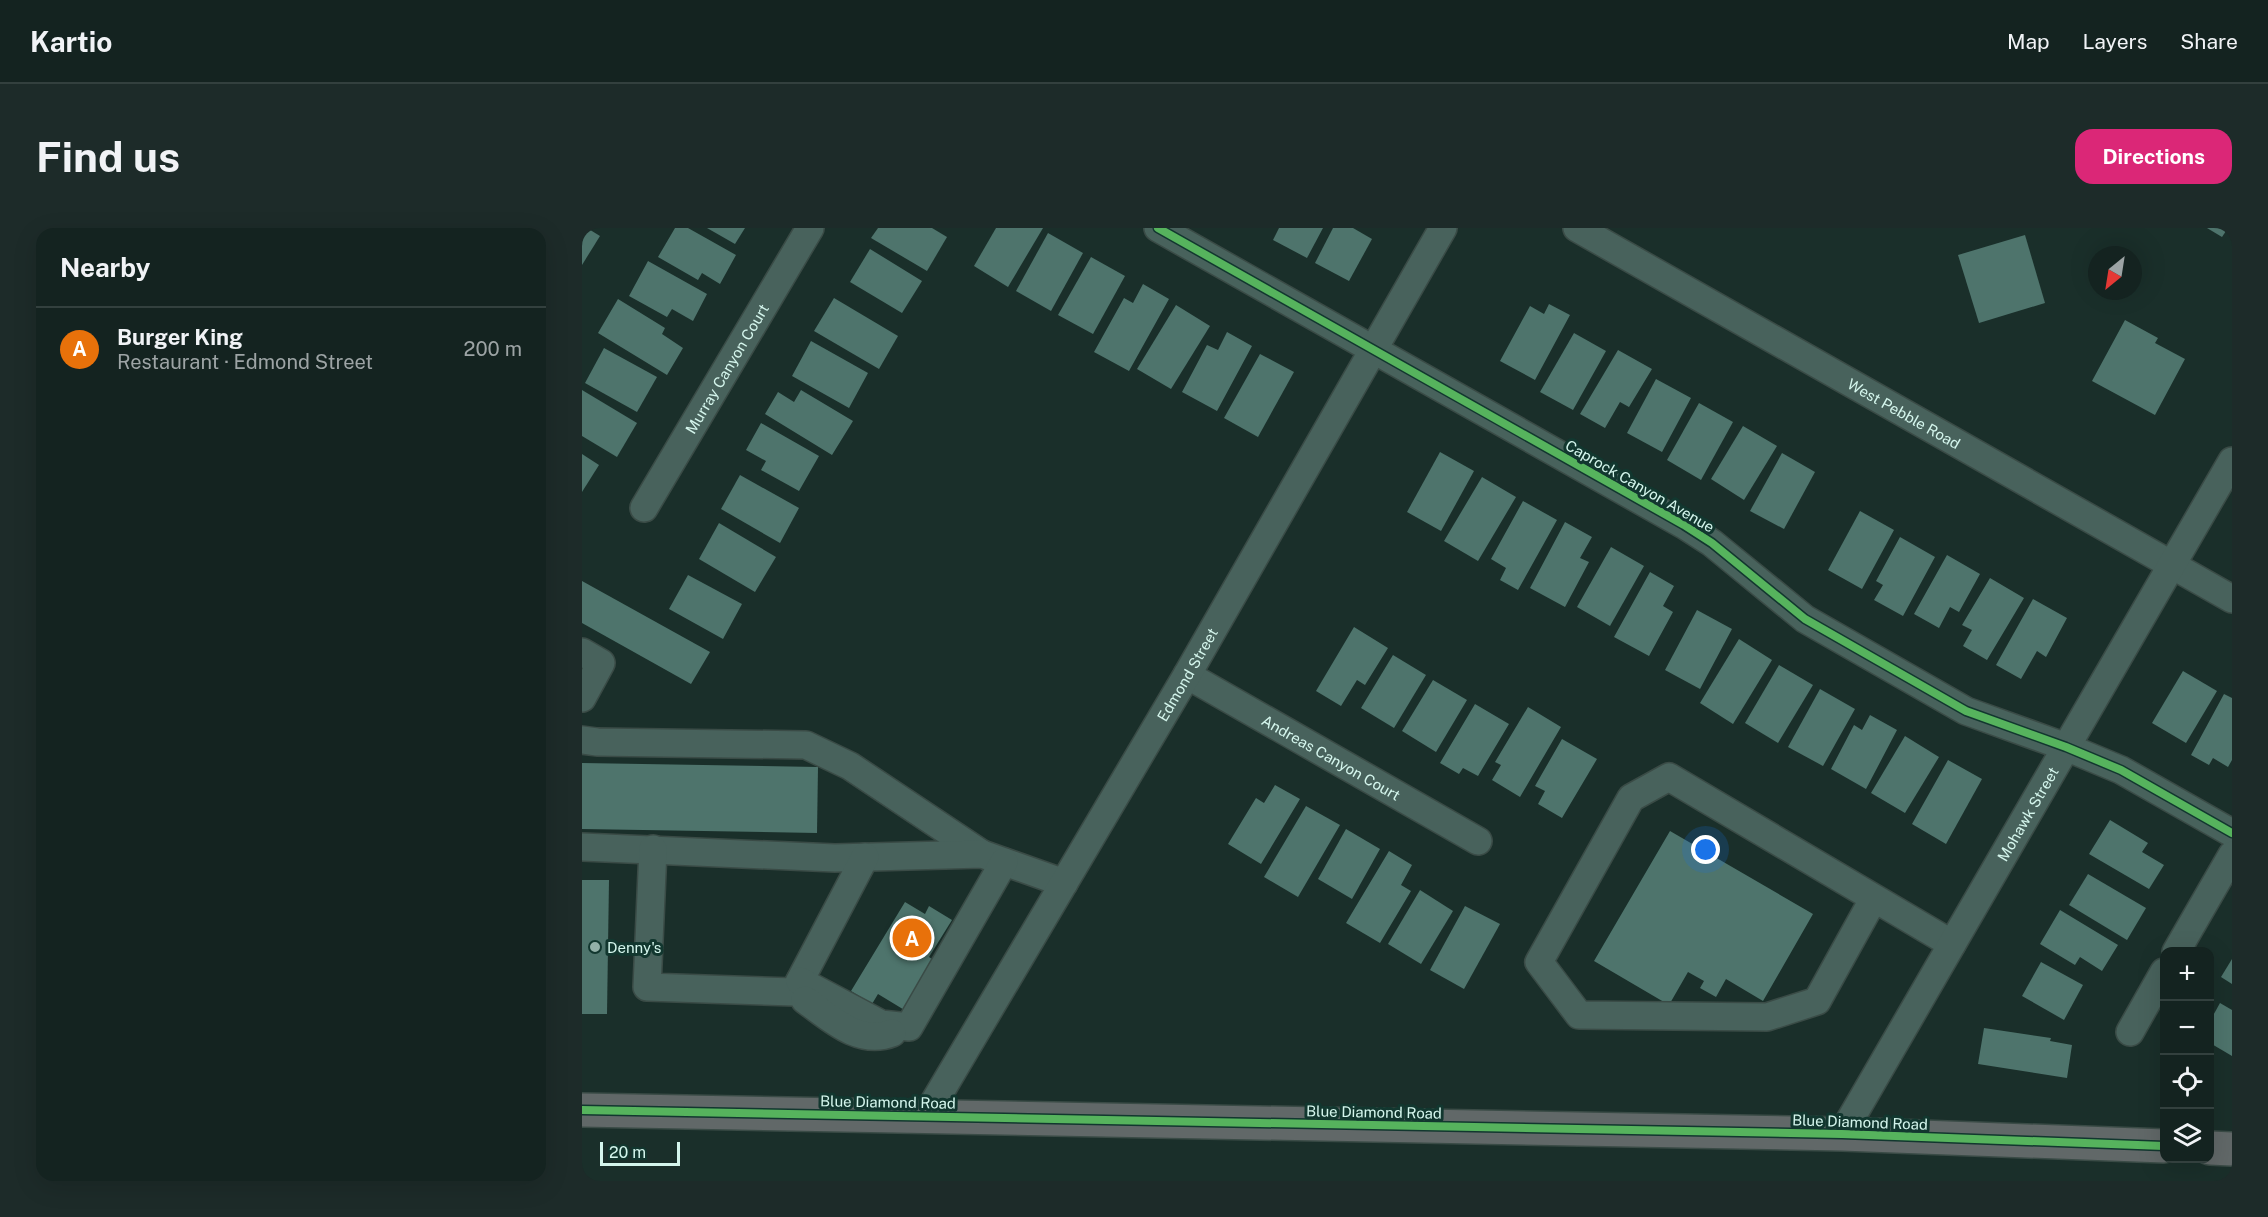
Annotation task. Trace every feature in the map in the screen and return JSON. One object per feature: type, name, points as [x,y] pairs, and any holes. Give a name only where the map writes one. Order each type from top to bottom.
[{"type":"highway","name":"Blue Diamond Road","points":[[582,1110],[1842,1134],[2160,1146]]},
{"type":"highway","points":[[2214,1148],[2232,1149]]},
{"type":"street","name":"Murray Canyon Court","points":[[644,508],[810,228]]},
{"type":"street","name":"Caprock Canyon Avenue","points":[[1158,228],[1683,525],[1712,543],[1805,619],[1966,711],[2066,747],[2121,770],[2232,833]]},
{"type":"street","name":"Edmond Street","points":[[926,1116],[1187,675],[1443,228]]},
{"type":"street","name":"West Pebble Road","points":[[1577,228],[2232,599]]},
{"type":"street","name":"Mohawk Street","points":[[1842,1134],[2232,461]]},
{"type":"street","points":[[582,652],[601,663],[582,698]]},
{"type":"street","name":"Andreas Canyon Court","points":[[1187,675],[1478,840]]},
{"type":"street","points":[[582,740],[806,745],[850,766],[993,858],[1064,883]]},
{"type":"street","points":[[1874,898],[1817,1001],[1767,1017],[1580,1015],[1539,962],[1631,798],[1669,777],[1952,944]]},
{"type":"street","points":[[582,847],[835,858],[993,858]]},
{"type":"street","points":[[653,849],[647,987],[797,986],[881,1024],[909,1027],[993,858]]},
{"type":"street","points":[[2178,947],[2232,855]]},
{"type":"street","points":[[797,986],[865,857]]},
{"type":"street","points":[[2130,1032],[2160,979]]},
{"type":"building","points":[[582,228],[587,228],[600,236],[582,265]]},
{"type":"building","points":[[675,228],[688,228],[736,255],[720,284],[702,273],[698,280],[658,257]]},
{"type":"building","points":[[707,228],[745,228],[735,244]]},
{"type":"building","points":[[878,228],[932,228],[947,237],[927,271],[871,238]]},
{"type":"building","points":[[996,228],[1043,228],[1008,287],[974,266]]},
{"type":"building","points":[[1279,228],[1323,228],[1307,258],[1273,240]]},
{"type":"building","points":[[1333,228],[1353,228],[1372,239],[1349,281],[1315,263]]},
{"type":"building","points":[[2207,228],[2228,228],[2222,237]]},
{"type":"building","points":[[1048,233],[1083,253],[1051,311],[1016,291]]},
{"type":"building","points":[[2025,235],[2045,303],[1979,323],[1958,255]]},
{"type":"building","points":[[870,249],[922,281],[902,313],[850,282]]},
{"type":"building","points":[[1091,257],[1125,276],[1093,334],[1058,315]]},
{"type":"building","points":[[648,261],[707,294],[693,321],[672,309],[667,317],[629,296]]},
{"type":"building","points":[[1143,284],[1169,299],[1129,371],[1094,352],[1124,298],[1133,303]]},
{"type":"building","points":[[834,298],[898,336],[879,369],[814,331]]},
{"type":"building","points":[[618,299],[665,328],[662,334],[683,348],[667,375],[598,333]]},
{"type":"building","points":[[1549,304],[1570,315],[1535,380],[1500,361],[1530,306],[1544,314]]},
{"type":"building","points":[[1176,305],[1210,326],[1171,389],[1137,369]]},
{"type":"building","points":[[2125,320],[2158,338],[2155,343],[2185,359],[2155,415],[2092,381]]},
{"type":"building","points":[[1227,332],[1252,346],[1217,411],[1182,392],[1207,345],[1218,350]]},
{"type":"building","points":[[1574,333],[1606,351],[1573,410],[1540,392]]},
{"type":"building","points":[[811,341],[868,373],[849,408],[792,376]]},
{"type":"building","points":[[604,348],[657,377],[637,412],[585,383]]},
{"type":"building","points":[[1618,350],[1652,369],[1629,407],[1620,402],[1605,428],[1580,414]]},
{"type":"building","points":[[1260,354],[1294,372],[1258,437],[1224,418]]},
{"type":"building","points":[[1656,379],[1691,398],[1662,452],[1627,433]]},
{"type":"building","points":[[582,390],[637,423],[617,457],[582,436]]},
{"type":"building","points":[[801,390],[853,421],[832,455],[765,414],[778,392],[794,402]]},
{"type":"building","points":[[1699,403],[1733,422],[1701,480],[1667,460]]},
{"type":"building","points":[[761,423],[819,456],[799,491],[761,470],[766,461],[746,450]]},
{"type":"building","points":[[1743,426],[1777,446],[1744,500],[1711,479]]},
{"type":"building","points":[[1440,452],[1474,471],[1441,531],[1407,512]]},
{"type":"building","points":[[1782,453],[1815,472],[1784,529],[1750,511]]},
{"type":"building","points":[[582,454],[599,465],[582,492]]},
{"type":"building","points":[[740,475],[799,508],[780,543],[721,509]]},
{"type":"building","points":[[1482,477],[1516,497],[1478,561],[1444,541]]},
{"type":"building","points":[[1523,501],[1557,520],[1518,590],[1500,580],[1506,568],[1491,559]]},
{"type":"building","points":[[1860,511],[1894,530],[1862,589],[1828,570]]},
{"type":"building","points":[[1565,522],[1592,537],[1580,558],[1589,562],[1565,607],[1530,588]]},
{"type":"building","points":[[719,523],[776,557],[755,592],[699,559]]},
{"type":"building","points":[[1900,537],[1935,557],[1903,616],[1874,600],[1883,585],[1876,581]]},
{"type":"building","points":[[1611,547],[1644,566],[1610,626],[1577,607]]},
{"type":"building","points":[[1947,555],[1980,574],[1959,612],[1950,607],[1939,628],[1914,614]]},
{"type":"building","points":[[1650,572],[1674,586],[1663,606],[1673,612],[1649,656],[1614,637]]},
{"type":"building","points":[[688,575],[742,604],[723,639],[669,609]]},
{"type":"building","points":[[1990,578],[2024,598],[1987,660],[1963,646],[1972,630],[1962,625]]},
{"type":"building","points":[[582,581],[710,652],[691,684],[582,623]]},
{"type":"building","points":[[2033,599],[2067,618],[2046,657],[2037,651],[2021,679],[1996,665]]},
{"type":"building","points":[[1697,610],[1732,629],[1700,689],[1665,670]]},
{"type":"building","points":[[1354,627],[1388,648],[1365,685],[1357,680],[1341,706],[1316,691]]},
{"type":"building","points":[[1739,639],[1772,660],[1733,724],[1700,703]]},
{"type":"building","points":[[1393,655],[1426,675],[1394,728],[1361,708]]},
{"type":"building","points":[[1779,665],[1813,685],[1778,743],[1745,723]]},
{"type":"building","points":[[2183,671],[2217,691],[2186,743],[2152,723]]},
{"type":"building","points":[[1433,680],[1467,700],[1436,752],[1402,731]]},
{"type":"building","points":[[1820,689],[1855,709],[1823,766],[1788,747]]},
{"type":"building","points":[[2224,694],[2232,698],[2232,760],[2228,767],[2213,758],[2209,765],[2191,755]]},
{"type":"building","points":[[1475,704],[1509,724],[1478,776],[1463,768],[1459,774],[1440,763]]},
{"type":"building","points":[[1528,707],[1561,727],[1520,797],[1492,780],[1501,765],[1495,762]]},
{"type":"building","points":[[1870,715],[1897,730],[1866,789],[1831,769],[1854,725],[1862,730]]},
{"type":"building","points":[[1905,736],[1939,757],[1905,813],[1871,793]]},
{"type":"building","points":[[1562,739],[1597,759],[1562,818],[1538,804],[1545,791],[1535,786]]},
{"type":"building","points":[[1948,760],[1982,779],[1946,844],[1912,824]]},
{"type":"building","points":[[582,763],[818,767],[817,833],[582,829]]},
{"type":"building","points":[[1275,785],[1300,799],[1261,864],[1228,844],[1256,798],[1264,803]]},
{"type":"building","points":[[1306,806],[1340,825],[1298,897],[1264,877]]},
{"type":"building","points":[[2110,820],[2148,843],[2142,852],[2164,865],[2149,889],[2089,854]]},
{"type":"building","points":[[1346,829],[1380,849],[1352,899],[1318,879]]},
{"type":"building","points":[[1670,831],[1813,914],[1763,1001],[1726,979],[1716,997],[1700,988],[1704,981],[1688,972],[1669,1005],[1594,961]]},
{"type":"building","points":[[1389,851],[1412,865],[1401,885],[1411,891],[1380,943],[1346,923]]},
{"type":"building","points":[[2088,874],[2146,908],[2127,940],[2069,905]]},
{"type":"building","name":"Denny's","points":[[582,880],[609,880],[607,1014],[582,1014]]},
{"type":"building","points":[[1420,890],[1453,911],[1421,964],[1388,944]]},
{"type":"building","points":[[905,902],[925,914],[929,906],[952,920],[929,957],[935,961],[906,1011],[878,994],[872,1004],[851,991]]},
{"type":"building","points":[[1465,906],[1500,924],[1464,989],[1430,970]]},
{"type":"building","points":[[2060,910],[2118,945],[2102,971],[2080,957],[2075,965],[2040,944]]},
{"type":"building","points":[[2232,959],[2232,984],[2221,977]]},
{"type":"building","points":[[2041,962],[2083,985],[2064,1020],[2022,996]]},
{"type":"building","points":[[2220,1003],[2232,1010],[2232,1056],[2214,1045],[2214,1014]]},
{"type":"building","points":[[1984,1028],[2051,1038],[2050,1041],[2072,1045],[2067,1078],[1978,1064]]},
{"type":"cycle path","points":[[1158,228],[1684,525],[1712,543],[1805,619],[1966,711],[2066,747],[2121,770],[2232,833]]},
{"type":"cycle path","points":[[582,1110],[1842,1134],[2160,1146]]},
{"type":"place","name":"Burger King","points":[[912,938]]},
{"type":"place","name":"Denny's","points":[[595,947]]}]
